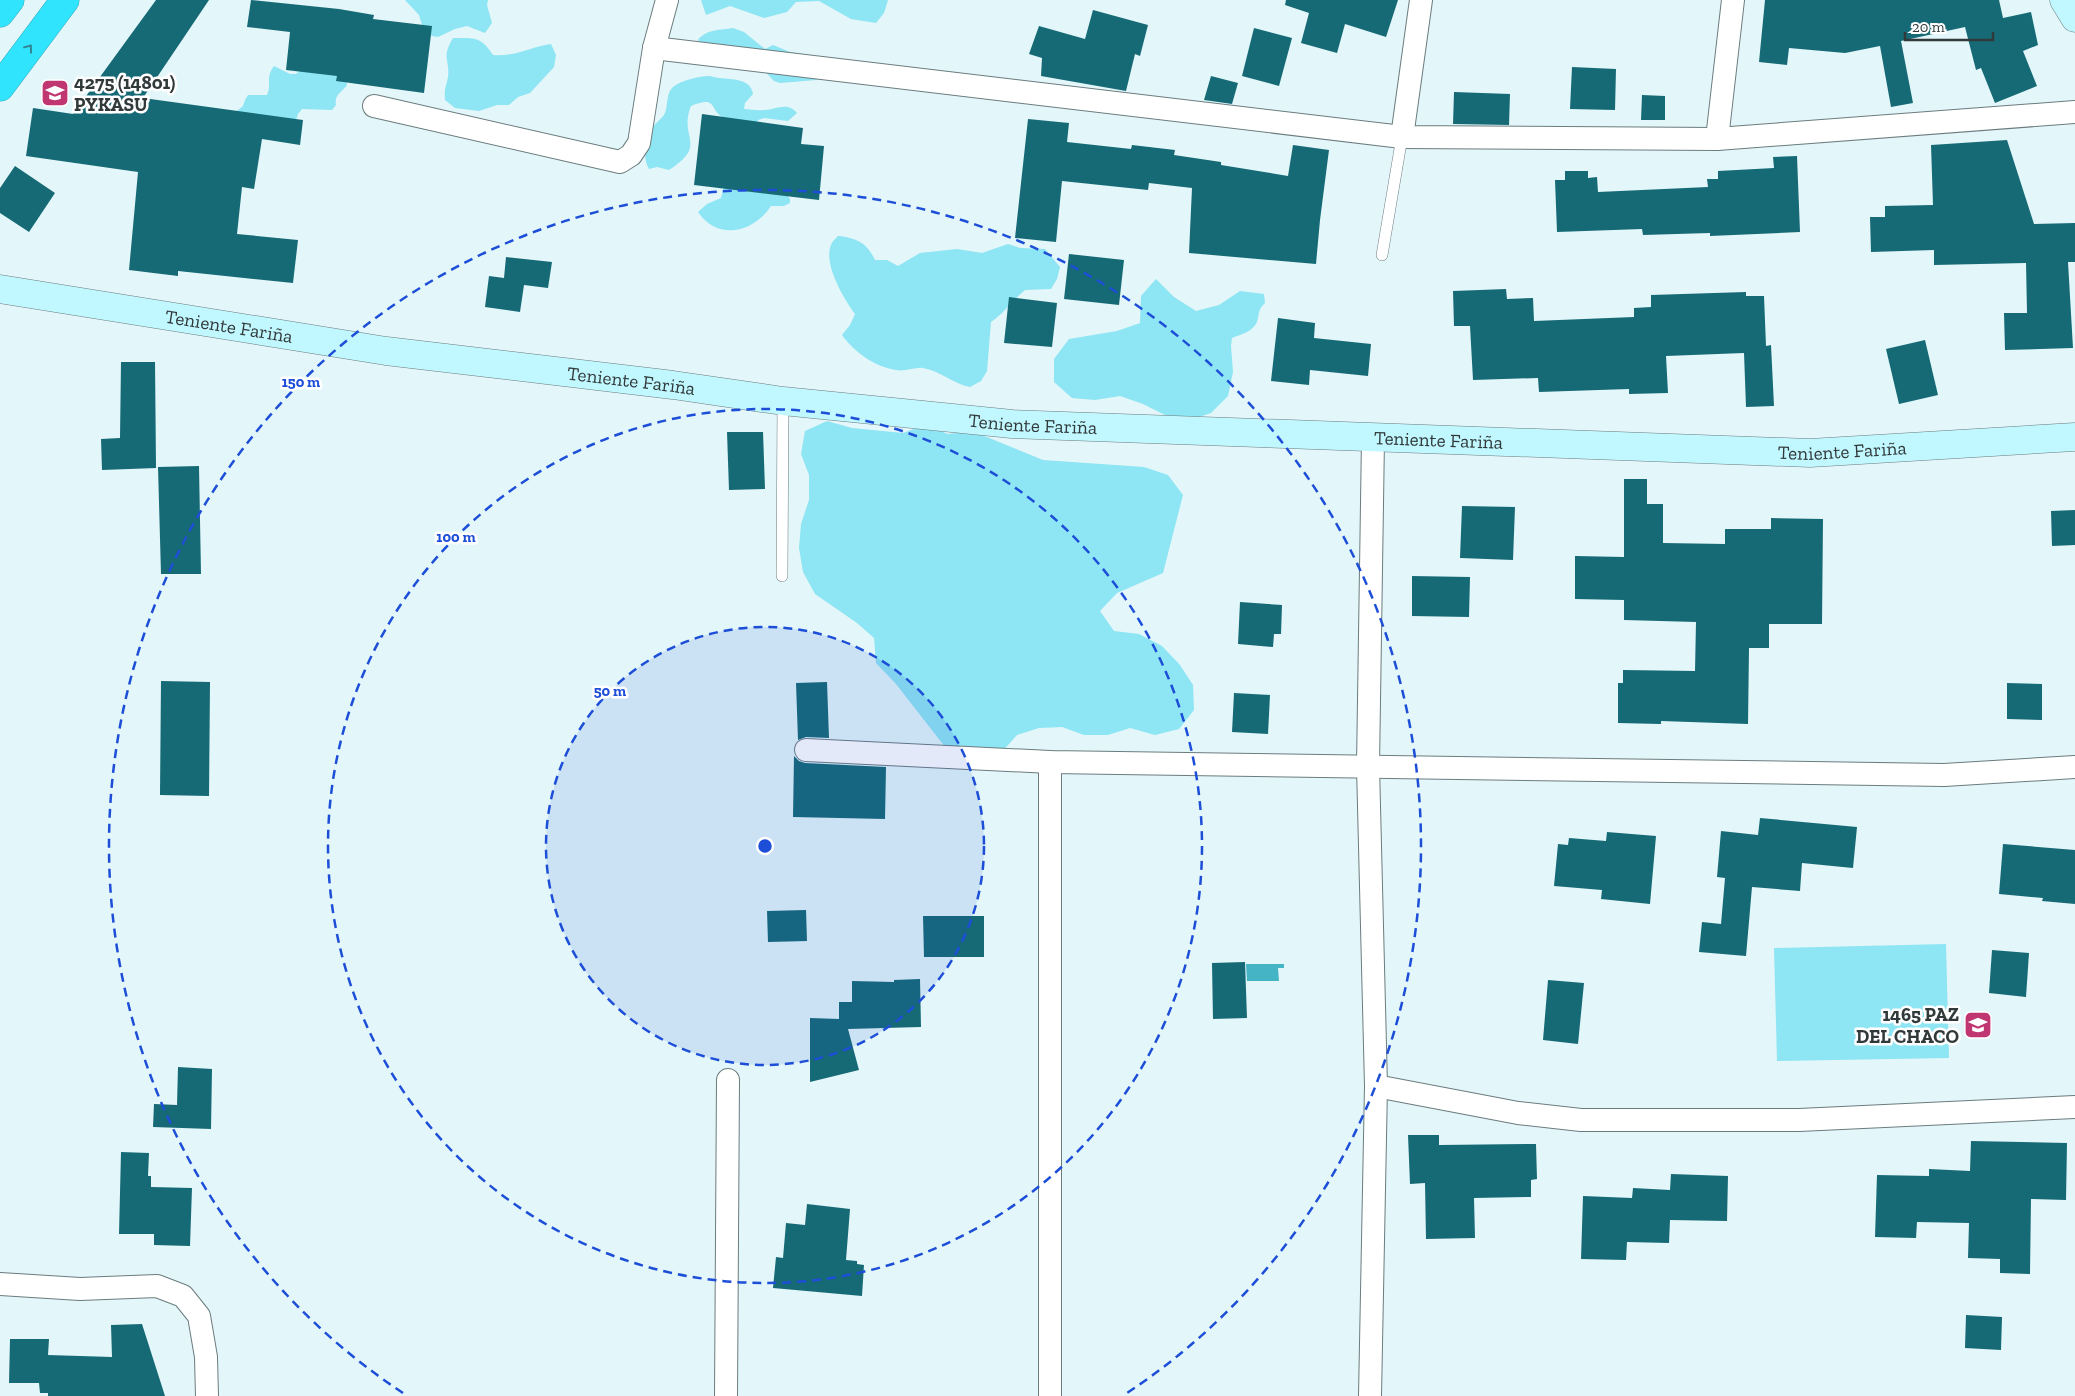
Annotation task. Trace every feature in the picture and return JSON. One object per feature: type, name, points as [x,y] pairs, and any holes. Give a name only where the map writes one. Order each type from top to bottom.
[{"type":"highway","points":[[0,13],[10,0]]},
{"type":"highway","points":[[0,87],[65,0]]},
{"type":"street","points":[[374,106],[620,162],[631,155],[639,143],[654,48],[667,0]]},
{"type":"street","points":[[1402,137],[1421,0]]},
{"type":"street","points":[[1717,139],[1733,0]]},
{"type":"street","points":[[2064,0],[2075,18]]},
{"type":"street","points":[[654,48],[1402,137],[1717,139],[2075,112]]},
{"type":"street","name":"Teniente Fariña","points":[[0,289],[386,352],[673,385],[783,401],[1012,424],[1810,453],[2075,437]]},
{"type":"street","points":[[1370,1396],[1376,1086],[1368,766],[1373,438]]},
{"type":"street","points":[[806,750],[1050,762],[1944,775],[2075,768]]},
{"type":"street","points":[[1050,762],[1050,1396]]},
{"type":"street","points":[[726,1396],[728,1080]]},
{"type":"street","points":[[1376,1086],[1518,1112],[1581,1120],[1800,1120],[2075,1107]]},
{"type":"street","points":[[0,1284],[80,1289],[156,1286],[183,1296],[199,1316],[206,1357],[207,1396]]},
{"type":"lane","points":[[1382,255],[1402,137]]},
{"type":"lane","points":[[782,576],[783,401]]},
{"type":"shaded area","points":[[405,0],[488,0],[487,5],[492,23],[485,33],[467,26],[438,37],[432,36],[423,28],[419,15]]},
{"type":"shaded area","points":[[701,0],[888,0],[884,13],[876,23],[851,19],[819,1],[796,2],[787,12],[764,18],[730,6],[706,15]]},
{"type":"shaded area","points":[[733,28],[744,32],[765,49],[773,45],[790,52],[821,57],[823,77],[816,80],[780,83],[774,81],[752,58],[705,49],[698,40],[709,32]]},
{"type":"shaded area","points":[[453,38],[481,41],[493,55],[508,55],[551,44],[556,55],[554,67],[530,93],[518,97],[509,105],[497,105],[479,111],[455,108],[445,100],[448,77],[447,50]]},
{"type":"shaded area","points":[[310,62],[346,80],[347,85],[337,96],[336,105],[332,110],[302,109],[294,126],[238,123],[237,111],[243,106],[248,95],[267,95],[269,78],[274,66],[290,74],[296,74]]},
{"type":"shaded area","points":[[710,76],[742,81],[747,84],[753,94],[745,103],[744,109],[768,110],[789,107],[797,113],[788,121],[764,118],[758,120],[756,126],[724,118],[719,115],[710,103],[706,102],[691,106],[688,117],[690,147],[687,154],[669,170],[657,167],[649,169],[645,148],[653,126],[665,113],[671,90],[686,80]]},
{"type":"shaded area","points":[[725,182],[783,190],[790,199],[790,203],[784,206],[771,206],[764,215],[745,227],[725,230],[715,227],[698,212],[707,204],[721,198]]},
{"type":"shaded area","points":[[838,236],[861,242],[869,249],[875,260],[887,260],[898,266],[920,253],[957,249],[982,253],[1008,244],[1020,248],[1045,249],[1060,267],[1057,279],[1051,289],[1025,290],[991,322],[987,371],[981,381],[970,387],[923,368],[899,370],[880,366],[859,353],[847,341],[842,335],[850,325],[855,314],[840,291],[832,271],[829,253],[833,241]]},
{"type":"shaded area","points":[[1156,279],[1174,297],[1196,311],[1219,305],[1240,291],[1264,294],[1265,303],[1252,329],[1232,338],[1233,372],[1228,396],[1211,413],[1187,421],[1165,415],[1143,404],[1120,396],[1095,400],[1072,398],[1054,382],[1054,359],[1069,339],[1117,331],[1140,323],[1141,296]]},
{"type":"shaded area","points":[[827,421],[852,428],[903,433],[925,425],[948,434],[972,431],[1043,460],[1144,467],[1168,475],[1183,495],[1163,573],[1117,593],[1100,611],[1114,631],[1139,634],[1162,646],[1180,665],[1193,685],[1194,710],[1179,729],[1155,735],[1130,728],[1108,735],[1084,735],[1062,727],[1039,728],[1017,735],[1001,753],[956,761],[896,684],[876,663],[874,638],[857,623],[815,594],[803,572],[799,548],[801,524],[809,500],[809,475],[801,454],[805,431]]},
{"type":"shaded area","points":[[1946,944],[1949,1058],[1777,1061],[1774,948]]},
{"type":"shaded area","points":[[1246,964],[1284,964],[1284,968],[1278,968],[1279,981],[1247,981]]},
{"type":"building","points":[[156,0],[209,0],[143,98],[303,120],[300,145],[262,139],[254,189],[242,187],[237,234],[298,240],[293,283],[178,271],[178,276],[129,270],[138,172],[26,156],[33,108],[73,114]]},
{"type":"building","points":[[251,0],[339,9],[374,15],[373,19],[432,26],[424,93],[336,81],[337,76],[286,70],[290,32],[247,27]]},
{"type":"building","points":[[1286,0],[1398,0],[1386,37],[1345,24],[1337,53],[1301,43],[1309,13],[1285,5]]},
{"type":"building","points":[[1765,0],[1999,0],[2003,18],[2031,12],[2038,45],[2023,51],[2037,86],[1995,103],[1981,68],[1976,70],[1965,27],[1901,41],[1913,103],[1891,107],[1880,46],[1845,53],[1789,48],[1787,65],[1759,62]]},
{"type":"building","points":[[1093,10],[1148,25],[1140,56],[1135,54],[1126,91],[1041,76],[1042,58],[1029,54],[1039,26],[1085,39]]},
{"type":"building","points":[[1254,28],[1292,38],[1279,86],[1242,76]]},
{"type":"building","points":[[1572,67],[1616,69],[1615,110],[1570,109]]},
{"type":"building","points":[[1211,76],[1238,83],[1232,104],[1204,100]]},
{"type":"building","points":[[1454,92],[1510,94],[1509,125],[1453,124]]},
{"type":"building","points":[[1642,95],[1665,96],[1665,120],[1641,120]]},
{"type":"building","points":[[702,114],[803,128],[801,144],[824,146],[819,200],[694,185]]},
{"type":"building","points":[[1028,119],[1069,123],[1067,142],[1131,149],[1132,145],[1175,150],[1174,155],[1221,162],[1221,165],[1288,176],[1293,145],[1329,150],[1316,264],[1189,253],[1192,188],[1149,183],[1148,190],[1062,181],[1056,242],[1015,238]]},
{"type":"building","points":[[2007,140],[2034,224],[2075,223],[2075,262],[2068,262],[2073,348],[2005,350],[2004,313],[2027,313],[2026,263],[1934,265],[1934,250],[1871,252],[1870,217],[1885,217],[1885,206],[1933,205],[1931,145]]},
{"type":"building","points":[[1797,156],[1800,232],[1710,236],[1710,233],[1643,235],[1642,229],[1557,232],[1555,180],[1565,180],[1565,171],[1588,171],[1588,178],[1597,177],[1598,192],[1708,187],[1707,179],[1718,179],[1718,171],[1774,168],[1773,157]]},
{"type":"building","points":[[15,166],[55,193],[29,232],[0,213],[0,188]]},
{"type":"building","points":[[1069,254],[1124,260],[1119,305],[1064,299]]},
{"type":"building","points":[[506,257],[552,262],[548,288],[524,285],[520,312],[485,307],[489,276],[504,278]]},
{"type":"building","points":[[1506,289],[1507,299],[1533,298],[1534,321],[1634,317],[1634,308],[1651,307],[1651,295],[1746,292],[1746,296],[1764,296],[1766,346],[1771,345],[1774,406],[1746,407],[1744,353],[1666,356],[1668,393],[1629,394],[1629,389],[1539,392],[1538,378],[1473,380],[1470,326],[1454,326],[1453,291]]},
{"type":"building","points":[[1009,297],[1057,303],[1052,347],[1004,343]]},
{"type":"building","points":[[1278,318],[1315,323],[1314,338],[1371,344],[1368,376],[1310,370],[1309,385],[1271,381]]},
{"type":"building","points":[[1925,340],[1938,395],[1899,404],[1886,349]]},
{"type":"building","points":[[121,362],[155,362],[156,468],[102,470],[101,439],[120,438]]},
{"type":"building","points":[[727,432],[763,432],[765,489],[729,490]]},
{"type":"building","points":[[199,466],[201,574],[161,574],[158,467]]},
{"type":"building","points":[[1624,479],[1647,479],[1647,504],[1663,504],[1663,543],[1725,544],[1725,529],[1771,529],[1771,518],[1823,519],[1822,624],[1769,624],[1769,648],[1749,648],[1748,724],[1661,721],[1661,724],[1618,723],[1618,683],[1623,683],[1623,670],[1695,671],[1696,622],[1624,620],[1624,600],[1575,599],[1575,556],[1624,557]]},
{"type":"building","points":[[1462,506],[1515,507],[1513,560],[1460,558]]},
{"type":"building","points":[[2075,510],[2075,545],[2052,546],[2051,511]]},
{"type":"building","points":[[1412,576],[1470,577],[1469,617],[1412,616]]},
{"type":"building","points":[[1240,602],[1282,605],[1281,634],[1274,634],[1273,647],[1238,644]]},
{"type":"building","points":[[161,681],[210,682],[209,796],[160,795]]},
{"type":"building","points":[[827,682],[829,738],[806,737],[798,740],[796,683]]},
{"type":"building","points":[[2007,683],[2042,684],[2042,720],[2007,719]]},
{"type":"building","points":[[1234,693],[1270,695],[1268,734],[1232,732]]},
{"type":"building","points":[[794,756],[799,761],[805,763],[886,767],[885,819],[793,817]]},
{"type":"building","points":[[1760,818],[1857,827],[1853,868],[1802,863],[1800,891],[1752,887],[1746,956],[1699,952],[1702,922],[1721,924],[1725,878],[1717,877],[1721,831],[1758,835]]},
{"type":"building","points":[[1607,832],[1656,836],[1650,904],[1601,899],[1602,890],[1554,886],[1558,844],[1568,845],[1569,838],[1606,841]]},
{"type":"building","points":[[2003,844],[2075,850],[2075,904],[2042,901],[2043,898],[1999,894]]},
{"type":"building","points":[[806,910],[807,941],[768,942],[767,911]]},
{"type":"building","points":[[923,916],[984,916],[984,957],[924,957]]},
{"type":"building","points":[[1992,950],[2029,953],[2026,997],[1989,993]]},
{"type":"building","points":[[1245,962],[1247,1018],[1213,1019],[1212,963]]},
{"type":"building","points":[[920,979],[921,1027],[848,1029],[859,1070],[810,1082],[810,1018],[839,1019],[839,1002],[852,1002],[852,981],[894,982],[894,980]]},
{"type":"building","points":[[1548,980],[1584,983],[1578,1044],[1543,1040]]},
{"type":"building","points":[[178,1067],[212,1069],[211,1129],[153,1127],[154,1104],[177,1105]]},
{"type":"building","points":[[1408,1135],[1439,1135],[1439,1145],[1536,1144],[1537,1179],[1531,1180],[1531,1197],[1474,1198],[1475,1238],[1426,1239],[1425,1183],[1410,1184]]},
{"type":"building","points":[[1971,1141],[2067,1143],[2066,1200],[2031,1199],[2030,1274],[2000,1273],[2000,1259],[1968,1258],[1969,1223],[1917,1222],[1916,1238],[1875,1237],[1877,1175],[1929,1176],[1929,1169],[1970,1171]]},
{"type":"building","points":[[121,1152],[149,1153],[148,1176],[151,1176],[151,1187],[192,1188],[190,1246],[154,1245],[154,1234],[119,1234]]},
{"type":"building","points":[[1671,1174],[1728,1176],[1727,1221],[1670,1220],[1669,1243],[1627,1242],[1626,1260],[1581,1259],[1583,1196],[1632,1198],[1633,1188],[1670,1190]]},
{"type":"building","points":[[807,1204],[850,1209],[846,1260],[857,1261],[857,1264],[864,1265],[862,1296],[773,1288],[776,1257],[783,1258],[786,1223],[805,1225]]},
{"type":"building","points":[[1966,1315],[2002,1317],[2001,1350],[1965,1348]]},
{"type":"building","points":[[142,1324],[165,1396],[48,1396],[48,1393],[40,1393],[39,1383],[9,1383],[10,1339],[49,1339],[48,1355],[112,1357],[111,1325]]},
{"type":"place","name":"4275 (14801) PYKASU","points":[[55,93]]},
{"type":"place","name":"1465 PAZ DEL CHACO","points":[[1978,1025]]}]
